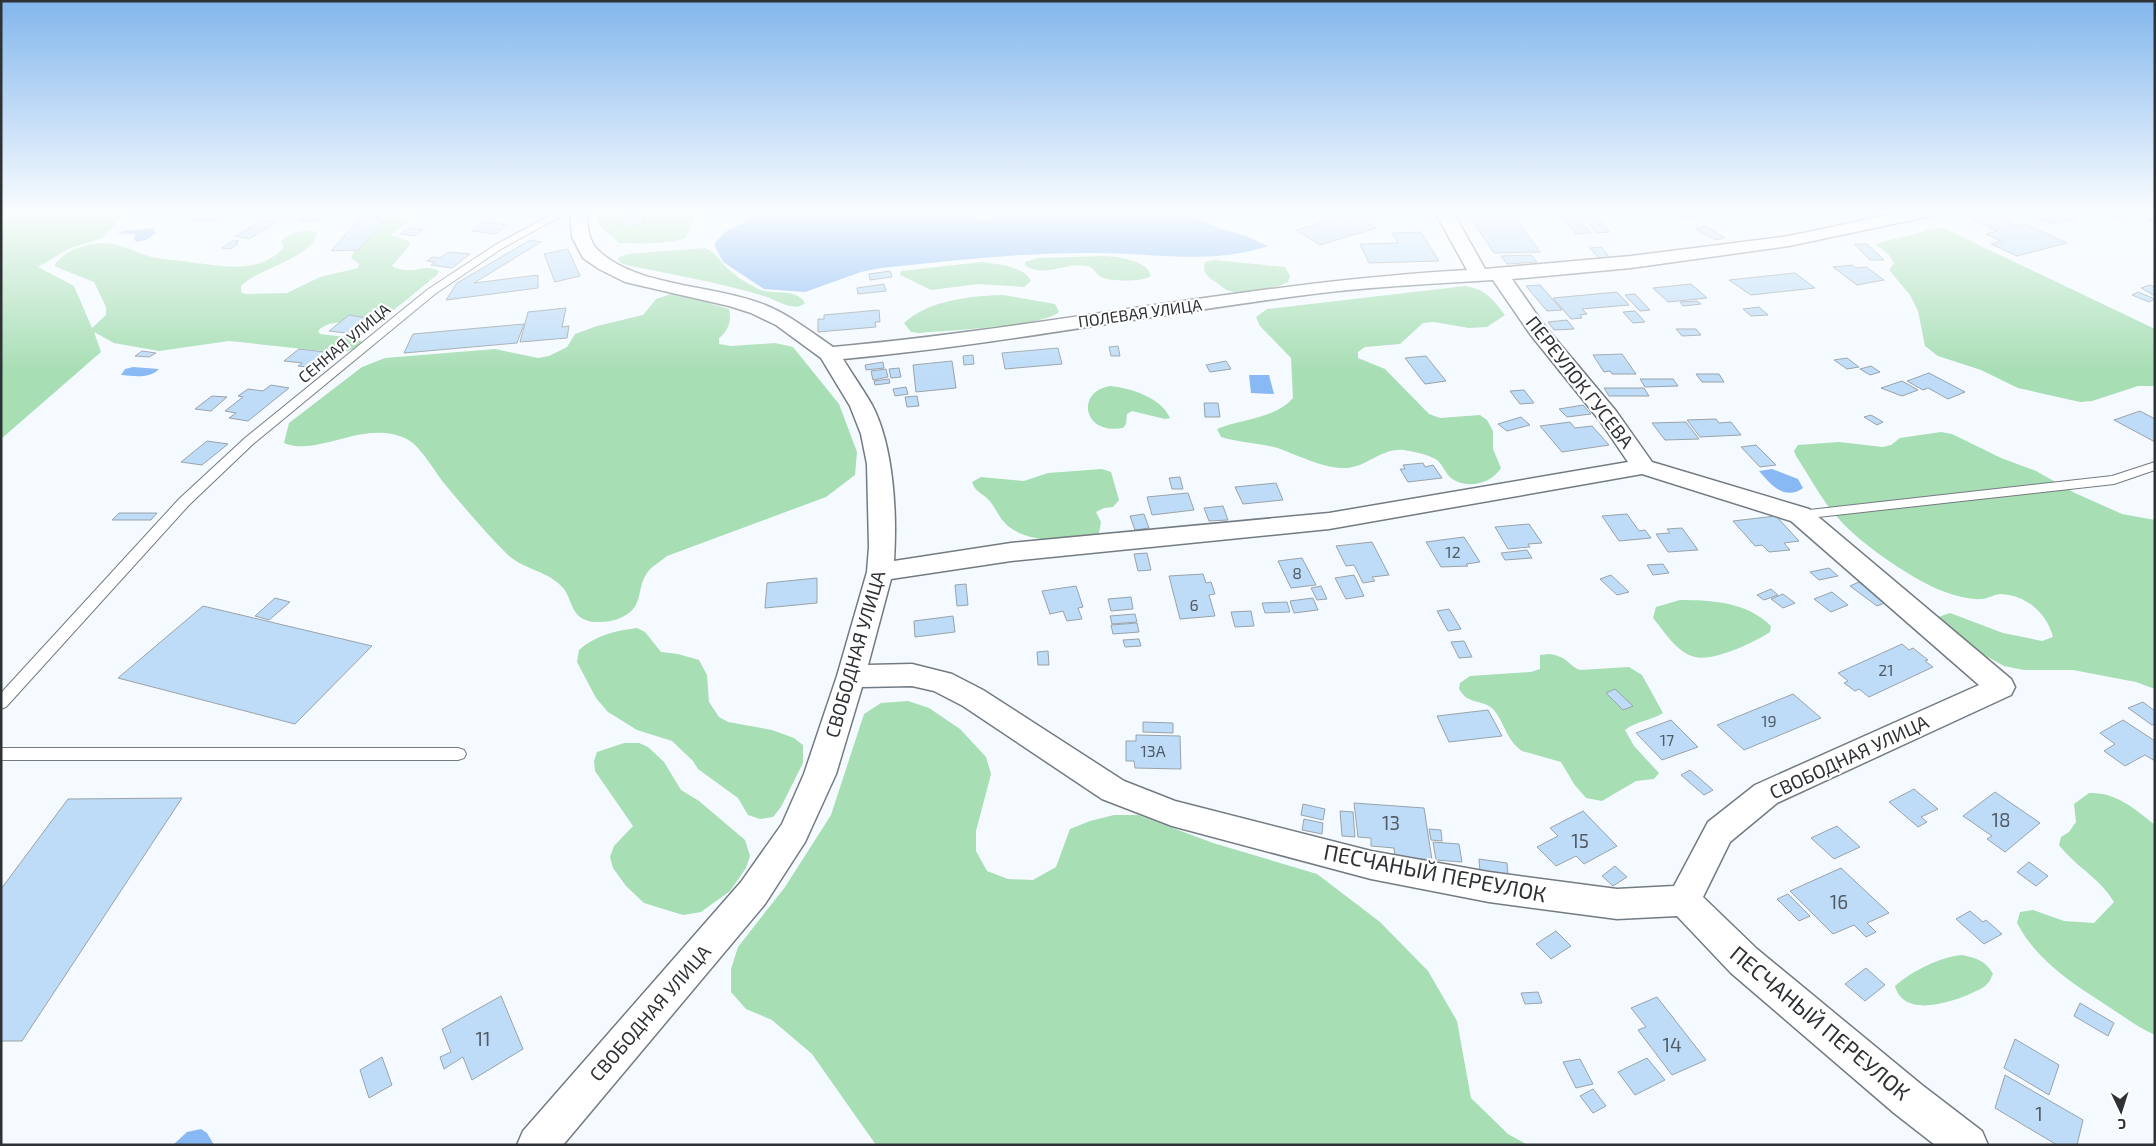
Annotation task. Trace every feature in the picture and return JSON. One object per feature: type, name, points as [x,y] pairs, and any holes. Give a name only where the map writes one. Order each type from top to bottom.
[{"type":"street","name":"СВОБОДНАЯ УЛИЦА","points":[[537,1145],[753,893],[794,832],[820,774],[851,676],[880,572],[882,547],[879,464],[872,434],[861,406],[829,354],[783,321],[758,309],[735,301],[632,278],[607,265]]},
{"type":"street","name":"ПЕРЕУЛОК ГУСЕВА","points":[[1483,265],[1594,396],[1623,433],[1643,466]]},
{"type":"street","name":"ПОЛЕВАЯ УЛИЦА","points":[[829,354],[917,346],[1298,290],[1394,280],[1590,265]]},
{"type":"street","points":[[880,572],[1010,552],[1329,521],[1495,494],[1643,466],[1800,515]]},
{"type":"street","name":"СВОБОДНАЯ УЛИЦА","points":[[1684,901],[1719,832],[1766,794],[2002,686],[1800,515]]},
{"type":"street","name":"ПЕСЧАНЫЙ ПЕРЕУЛОК","points":[[851,676],[912,675],[942,682],[973,698],[1113,790],[1172,812],[1371,865],[1490,887],[1617,904],[1684,901],[1744,961],[1908,1099],[1968,1145]]},
{"type":"lane","name":"СЕННАЯ УЛИЦА","points":[[1,703],[184,502],[249,441],[431,292],[470,265]]},
{"type":"lane","points":[[1800,515],[2114,480],[2155,466]]},
{"type":"lane","points":[[1,754],[458,754]]},
{"type":"green space","points":[[1,265],[41,265],[38,267],[74,286],[92,328],[106,315],[106,307],[94,282],[54,265],[277,265],[241,286],[241,292],[245,294],[287,293],[320,277],[358,268],[359,265],[392,265],[406,270],[428,268],[439,271],[437,275],[399,306],[378,320],[363,323],[331,324],[324,326],[318,331],[320,334],[362,341],[357,348],[342,353],[229,341],[159,351],[114,343],[94,332],[101,352],[1,439]]},
{"type":"green space","points":[[629,265],[725,265],[752,286],[761,290],[796,295],[805,303],[796,307],[786,305],[764,296],[711,282]]},
{"type":"green space","points":[[951,265],[1004,265],[1022,272],[1031,281],[1024,287],[978,284],[931,290],[900,275],[901,271]]},
{"type":"green space","points":[[1026,265],[1074,265],[1047,270],[1032,269]]},
{"type":"green space","points":[[1082,265],[1143,265],[1151,276],[1134,280],[1106,279],[1086,266]]},
{"type":"green space","points":[[1204,265],[1270,265],[1285,267],[1290,276],[1288,282],[1274,288],[1241,293],[1223,288],[1209,277]]},
{"type":"green space","points":[[1892,265],[2022,265],[2155,329],[2155,386],[2138,386],[2092,401],[2080,402],[2018,388],[1981,370],[1938,356],[1925,346],[1918,311],[1910,295],[1889,270]]},
{"type":"green space","points":[[1465,286],[1484,292],[1497,304],[1505,315],[1487,327],[1469,328],[1434,322],[1423,323],[1400,344],[1365,347],[1358,352],[1358,358],[1385,369],[1429,414],[1440,418],[1480,415],[1487,420],[1493,431],[1493,449],[1501,468],[1486,481],[1474,484],[1460,483],[1449,476],[1437,460],[1404,450],[1388,452],[1354,467],[1338,468],[1319,464],[1274,447],[1221,437],[1217,429],[1257,418],[1277,410],[1293,398],[1291,358],[1260,326],[1256,317],[1267,309]]},
{"type":"green space","points":[[674,293],[729,309],[730,318],[728,325],[725,332],[719,338],[719,344],[731,346],[775,343],[793,347],[839,404],[857,452],[855,475],[826,497],[667,556],[654,566],[643,579],[633,610],[618,619],[596,622],[584,620],[580,617],[574,610],[566,592],[558,583],[519,563],[498,545],[443,482],[418,448],[410,441],[394,435],[378,433],[313,446],[298,446],[284,443],[289,423],[362,367],[385,358],[495,349],[538,358],[549,356],[567,347],[575,334],[597,326],[643,315],[656,299]]},
{"type":"green space","points":[[1003,295],[1055,304],[1059,312],[1049,317],[1015,324],[919,333],[911,332],[904,323],[914,315],[938,304],[964,298]]},
{"type":"green space","points":[[1110,386],[1135,391],[1152,399],[1160,404],[1170,418],[1165,419],[1132,411],[1127,414],[1126,424],[1123,428],[1109,428],[1099,425],[1088,412],[1088,403],[1099,390]]},
{"type":"green space","points":[[1941,432],[1952,434],[2001,458],[2036,471],[2075,493],[2122,514],[2155,520],[2155,689],[2136,682],[2073,670],[2024,670],[2004,666],[1934,629],[1938,617],[1950,613],[2003,633],[2042,641],[2053,637],[2041,613],[2019,598],[2001,594],[1978,599],[1954,595],[1919,580],[1889,561],[1848,529],[1833,512],[1816,489],[1794,451],[1798,445],[1839,442],[1883,447],[1891,445],[1900,438]]},
{"type":"green space","points":[[1102,469],[1111,472],[1119,500],[1113,507],[1104,508],[1096,512],[1101,522],[1099,533],[1094,536],[1072,539],[1038,539],[1017,532],[1005,523],[990,501],[973,486],[972,482],[981,477],[1024,481],[1048,473]]},
{"type":"green space","points":[[1680,600],[1717,602],[1740,607],[1762,618],[1771,626],[1770,632],[1744,646],[1723,654],[1703,658],[1688,655],[1671,641],[1653,618],[1656,607]]},
{"type":"green space","points":[[637,628],[645,632],[661,652],[678,654],[699,660],[707,675],[709,702],[719,717],[728,722],[772,730],[794,738],[803,745],[803,763],[781,807],[773,817],[760,819],[748,815],[738,798],[698,769],[693,761],[672,741],[637,730],[608,712],[596,698],[577,662],[579,650],[606,634]]},
{"type":"green space","points":[[1550,654],[1565,659],[1580,670],[1629,667],[1642,675],[1663,713],[1625,730],[1634,746],[1659,773],[1654,779],[1636,781],[1602,801],[1586,798],[1574,784],[1561,762],[1522,751],[1512,742],[1493,709],[1467,698],[1459,689],[1460,683],[1470,676],[1531,672],[1540,669],[1540,655]]},
{"type":"green space","points":[[908,701],[929,708],[960,729],[986,757],[991,774],[976,831],[976,851],[987,871],[1008,879],[1033,880],[1056,867],[1070,829],[1090,821],[1114,815],[1138,815],[1213,843],[1317,874],[1380,922],[1428,971],[1457,1021],[1471,1098],[1508,1134],[1528,1145],[876,1145],[812,1054],[772,1020],[746,1009],[731,992],[731,969],[738,947],[785,887],[831,815],[864,714],[881,703]]},
{"type":"green space","points":[[624,743],[639,743],[648,747],[664,762],[681,790],[699,801],[745,840],[750,856],[746,868],[730,891],[701,912],[683,915],[644,903],[626,886],[613,868],[610,857],[614,846],[633,826],[595,771],[594,761],[597,752]]},
{"type":"green space","points":[[2089,793],[2099,793],[2116,798],[2155,825],[2155,1035],[2130,1021],[2056,970],[2034,949],[2017,923],[2020,912],[2033,910],[2064,921],[2094,923],[2114,902],[2102,886],[2059,845],[2061,837],[2069,832],[2076,822],[2074,804]]},
{"type":"green space","points":[[1962,955],[1980,961],[1993,974],[1984,987],[1954,1000],[1930,1005],[1918,1005],[1908,1002],[1900,996],[1895,986],[1910,975],[1936,962]]},
{"type":"water","points":[[728,265],[906,265],[861,272],[805,292],[764,289]]},
{"type":"water","points":[[133,367],[159,369],[146,376],[121,375],[125,369]]},
{"type":"water","points":[[1249,375],[1269,375],[1274,394],[1251,393]]},
{"type":"water","points":[[1772,469],[1798,479],[1803,488],[1790,493],[1779,490],[1759,471]]},
{"type":"water","points":[[201,1129],[207,1133],[214,1145],[173,1145],[187,1132]]},
{"type":"building","points":[[434,265],[455,265],[452,268]]},
{"type":"building","points":[[487,265],[503,265],[474,283],[538,275],[538,288],[446,300],[457,283]]},
{"type":"building","points":[[549,265],[575,265],[580,276],[555,282]]},
{"type":"building","points":[[1853,265],[1856,268],[1866,267],[1884,280],[1857,285],[1833,267]]},
{"type":"building","points":[[890,271],[892,277],[870,280],[869,274]]},
{"type":"building","points":[[1795,273],[1815,288],[1751,295],[1729,280]]},
{"type":"building","points":[[884,284],[886,291],[858,294],[857,288]]},
{"type":"building","points":[[1691,284],[1707,298],[1668,302],[1653,288]]},
{"type":"building","points":[[1540,285],[1562,310],[1547,311],[1526,286]]},
{"type":"building","points":[[2150,285],[2155,287],[2155,296],[2141,288]]},
{"type":"building","points":[[1617,292],[1629,305],[1582,309],[1587,314],[1580,315],[1582,318],[1571,319],[1553,298]]},
{"type":"building","points":[[2138,292],[2155,299],[2149,302],[2132,295]]},
{"type":"building","points":[[1635,294],[1650,310],[1640,311],[1625,295]]},
{"type":"building","points":[[1697,301],[1701,304],[1683,306],[1680,302]]},
{"type":"building","points":[[1759,307],[1768,315],[1751,316],[1743,309]]},
{"type":"building","points":[[566,308],[562,327],[569,326],[567,338],[520,342],[528,312]]},
{"type":"building","points":[[879,310],[880,322],[875,322],[876,327],[818,332],[818,319],[824,319],[824,315]]},
{"type":"building","points":[[1635,311],[1645,322],[1633,323],[1623,312]]},
{"type":"building","points":[[349,315],[373,319],[354,334],[329,331]]},
{"type":"building","points":[[1567,320],[1574,329],[1554,330],[1548,322]]},
{"type":"building","points":[[524,324],[517,343],[404,353],[413,334]]},
{"type":"building","points":[[1676,329],[1696,329],[1701,335],[1682,336]]},
{"type":"building","points":[[1118,346],[1120,356],[1111,356],[1109,347]]},
{"type":"building","points":[[1058,348],[1062,364],[1005,369],[1002,353]]},
{"type":"building","points":[[299,349],[334,353],[316,368],[298,366],[302,363],[284,361]]},
{"type":"building","points":[[142,351],[156,353],[149,357],[135,356]]},
{"type":"building","points":[[1622,354],[1636,374],[1604,372],[1593,355]]},
{"type":"building","points":[[973,355],[974,364],[964,365],[963,356]]},
{"type":"building","points":[[1426,356],[1446,381],[1425,384],[1405,358]]},
{"type":"building","points":[[1847,358],[1859,367],[1847,369],[1834,360]]},
{"type":"building","points":[[952,361],[956,388],[916,392],[913,365]]},
{"type":"building","points":[[1226,361],[1231,369],[1210,372],[1206,365]]},
{"type":"building","points":[[883,362],[884,368],[866,370],[865,365]]},
{"type":"building","points":[[1871,366],[1880,372],[1870,375],[1860,369]]},
{"type":"building","points":[[899,368],[901,377],[891,378],[889,369]]},
{"type":"building","points":[[886,369],[888,377],[873,380],[871,371]]},
{"type":"building","points":[[1929,373],[1965,392],[1948,399],[1928,388],[1923,390],[1907,381]]},
{"type":"building","points":[[1696,374],[1719,374],[1724,382],[1702,382]]},
{"type":"building","points":[[889,379],[890,383],[875,385],[874,381]]},
{"type":"building","points":[[1640,379],[1673,379],[1678,386],[1645,387]]},
{"type":"building","points":[[1902,381],[1918,390],[1902,396],[1881,388]]},
{"type":"building","points":[[271,385],[289,388],[248,421],[229,418],[236,413],[225,411],[243,397],[238,396],[248,389],[263,391]]},
{"type":"building","points":[[906,387],[908,394],[895,396],[893,389]]},
{"type":"building","points":[[1604,388],[1644,388],[1649,396],[1609,396]]},
{"type":"building","points":[[1524,390],[1534,403],[1520,404],[1510,391]]},
{"type":"building","points":[[212,396],[227,397],[211,411],[195,409]]},
{"type":"building","points":[[917,396],[919,406],[907,407],[905,397]]},
{"type":"building","points":[[1204,403],[1218,403],[1220,417],[1205,417]]},
{"type":"building","points":[[1583,405],[1591,414],[1567,417],[1559,409]]},
{"type":"building","points":[[2140,411],[2155,419],[2155,442],[2114,420]]},
{"type":"building","points":[[1871,415],[1883,422],[1877,425],[1864,417]]},
{"type":"building","points":[[1521,417],[1530,425],[1507,431],[1498,424]]},
{"type":"building","points":[[1716,419],[1719,423],[1731,422],[1741,435],[1700,437],[1687,420]]},
{"type":"building","points":[[1570,422],[1575,428],[1592,426],[1609,445],[1562,452],[1540,426]]},
{"type":"building","points":[[1686,422],[1699,439],[1665,440],[1652,423]]},
{"type":"building","points":[[207,441],[228,444],[202,465],[181,462]]},
{"type":"building","points":[[1756,445],[1776,465],[1760,467],[1741,447]]},
{"type":"building","points":[[1423,463],[1425,467],[1433,465],[1442,478],[1408,482],[1400,469],[1405,469],[1403,465]]},
{"type":"building","points":[[1180,477],[1183,489],[1172,489],[1169,478]]},
{"type":"building","points":[[1276,483],[1283,500],[1243,504],[1235,487]]},
{"type":"building","points":[[1188,493],[1194,510],[1152,515],[1147,497]]},
{"type":"building","points":[[1223,506],[1228,520],[1209,521],[1204,508]]},
{"type":"building","points":[[119,513],[157,513],[151,520],[112,520]]},
{"type":"building","points":[[1144,514],[1149,528],[1135,530],[1130,516]]},
{"type":"building","points":[[1627,514],[1639,531],[1645,530],[1651,538],[1619,541],[1602,516]]},
{"type":"building","points":[[1776,516],[1799,541],[1784,543],[1790,550],[1769,552],[1762,545],[1755,546],[1733,521]]},
{"type":"building","points":[[1529,524],[1542,543],[1528,544],[1530,547],[1508,549],[1495,527]]},
{"type":"building","points":[[1682,528],[1698,550],[1668,552],[1656,534],[1670,533],[1667,529]]},
{"type":"building","points":[[1464,537],[1480,562],[1466,564],[1468,566],[1441,567],[1426,542]]},
{"type":"building","points":[[1372,542],[1389,575],[1372,577],[1375,581],[1363,583],[1354,565],[1346,566],[1336,546]]},
{"type":"building","points":[[1527,550],[1532,558],[1505,560],[1501,553]]},
{"type":"building","points":[[1147,553],[1151,570],[1138,571],[1134,554]]},
{"type":"building","points":[[1302,558],[1316,585],[1291,588],[1278,561]]},
{"type":"building","points":[[1663,564],[1669,573],[1653,575],[1647,565]]},
{"type":"building","points":[[1829,568],[1838,576],[1819,580],[1810,572]]},
{"type":"building","points":[[1203,574],[1206,583],[1211,582],[1215,594],[1209,595],[1215,616],[1180,619],[1169,576]]},
{"type":"building","points":[[1354,575],[1364,596],[1346,599],[1335,578]]},
{"type":"building","points":[[1611,575],[1629,592],[1617,595],[1600,579]]},
{"type":"building","points":[[817,578],[817,603],[765,608],[767,583]]},
{"type":"building","points":[[1859,582],[1887,602],[1877,606],[1850,586]]},
{"type":"building","points":[[966,584],[968,605],[957,606],[955,585]]},
{"type":"building","points":[[1076,586],[1083,607],[1078,608],[1082,619],[1067,621],[1063,611],[1050,614],[1042,591]]},
{"type":"building","points":[[1321,586],[1327,599],[1317,600],[1311,588]]},
{"type":"building","points":[[1771,589],[1778,595],[1764,600],[1757,595]]},
{"type":"building","points":[[1832,592],[1848,605],[1831,612],[1814,599]]},
{"type":"building","points":[[1783,594],[1795,603],[1783,608],[1771,599]]},
{"type":"building","points":[[1131,597],[1133,609],[1111,611],[1108,599]]},
{"type":"building","points":[[275,598],[290,602],[269,620],[255,616]]},
{"type":"building","points":[[1313,598],[1318,610],[1294,613],[1290,601]]},
{"type":"building","points":[[1287,602],[1290,612],[1265,613],[1262,603]]},
{"type":"building","points":[[203,606],[372,646],[295,724],[118,678]]},
{"type":"building","points":[[1449,609],[1461,629],[1448,631],[1437,611]]},
{"type":"building","points":[[1251,611],[1254,626],[1235,627],[1231,612]]},
{"type":"building","points":[[1135,614],[1137,622],[1112,624],[1110,616]]},
{"type":"building","points":[[953,616],[955,632],[915,637],[914,621]]},
{"type":"building","points":[[1137,623],[1139,632],[1113,634],[1111,625]]},
{"type":"building","points":[[1139,639],[1141,646],[1125,647],[1123,640]]},
{"type":"building","points":[[1464,641],[1472,657],[1459,658],[1451,642]]},
{"type":"building","points":[[1902,644],[1909,650],[1913,648],[1928,660],[1925,661],[1933,667],[1869,697],[1859,689],[1855,691],[1844,683],[1848,681],[1838,673]]},
{"type":"building","points":[[1048,651],[1049,665],[1038,665],[1037,652]]},
{"type":"building","points":[[1615,689],[1633,706],[1623,710],[1606,693]]},
{"type":"building","points":[[1793,694],[1821,718],[1744,750],[1717,725]]},
{"type":"building","points":[[2143,702],[2155,711],[2155,724],[2152,725],[2128,708]]},
{"type":"building","points":[[1488,710],[1502,736],[1449,742],[1437,716]]},
{"type":"building","points":[[1671,720],[1698,747],[1662,760],[1636,733]]},
{"type":"building","points":[[2123,720],[2155,741],[2155,761],[2145,755],[2125,766],[2104,751],[2115,744],[2100,733]]},
{"type":"building","points":[[1143,722],[1173,723],[1173,733],[1143,732]]},
{"type":"building","points":[[1136,735],[1180,736],[1181,769],[1135,768],[1134,761],[1126,761],[1126,741],[1136,741]]},
{"type":"building","points":[[1690,770],[1713,790],[1704,795],[1681,775]]},
{"type":"building","points":[[1914,789],[1938,809],[1921,817],[1927,822],[1918,827],[1889,802]]},
{"type":"building","points":[[1995,792],[2040,823],[2005,852],[1987,839],[1992,836],[1963,816]]},
{"type":"building","points":[[182,798],[22,1041],[1,1041],[1,889],[68,799]]},
{"type":"building","points":[[1354,803],[1424,808],[1432,860],[1395,857],[1394,848],[1371,846],[1371,838],[1358,837]]},
{"type":"building","points":[[1303,804],[1325,809],[1323,820],[1301,815]]},
{"type":"building","points":[[1340,811],[1353,812],[1355,837],[1342,836]]},
{"type":"building","points":[[1583,811],[1617,846],[1584,864],[1576,856],[1556,866],[1537,847],[1558,836],[1550,828]]},
{"type":"building","points":[[1304,819],[1323,823],[1322,834],[1302,830]]},
{"type":"building","points":[[1837,826],[1860,847],[1834,859],[1811,838]]},
{"type":"building","points":[[1429,829],[1441,830],[1442,841],[1431,840]]},
{"type":"building","points":[[1433,842],[1459,844],[1462,862],[1436,860]]},
{"type":"building","points":[[1479,859],[1507,863],[1508,876],[1480,872]]},
{"type":"building","points":[[2029,862],[2048,876],[2036,886],[2017,872]]},
{"type":"building","points":[[1615,866],[1627,877],[1613,886],[1602,876]]},
{"type":"building","points":[[1841,868],[1889,913],[1867,923],[1876,932],[1866,937],[1854,925],[1833,934],[1790,891]]},
{"type":"building","points":[[1788,894],[1810,916],[1799,921],[1777,899]]},
{"type":"building","points":[[1970,911],[1983,922],[1986,920],[2002,934],[1984,944],[1956,919]]},
{"type":"building","points":[[1556,931],[1571,946],[1551,959],[1536,944]]},
{"type":"building","points":[[1866,968],[1885,985],[1865,1001],[1845,984]]},
{"type":"building","points":[[1538,992],[1542,1003],[1525,1004],[1521,993]]},
{"type":"building","points":[[501,996],[523,1049],[472,1080],[463,1057],[444,1069],[440,1057],[451,1052],[442,1029]]},
{"type":"building","points":[[1657,997],[1706,1060],[1672,1075],[1638,1030],[1646,1027],[1631,1008]]},
{"type":"building","points":[[2080,1003],[2114,1023],[2108,1036],[2074,1016]]},
{"type":"building","points":[[2015,1039],[2059,1065],[2049,1095],[2004,1068]]},
{"type":"building","points":[[382,1057],[392,1085],[369,1098],[360,1070]]},
{"type":"building","points":[[1647,1058],[1665,1080],[1635,1095],[1618,1072]]},
{"type":"building","points":[[1580,1059],[1593,1084],[1576,1088],[1563,1062]]},
{"type":"building","points":[[2005,1075],[2083,1120],[2077,1145],[2057,1145],[1995,1108]]},
{"type":"building","points":[[1593,1089],[1606,1106],[1593,1113],[1580,1096]]}]
